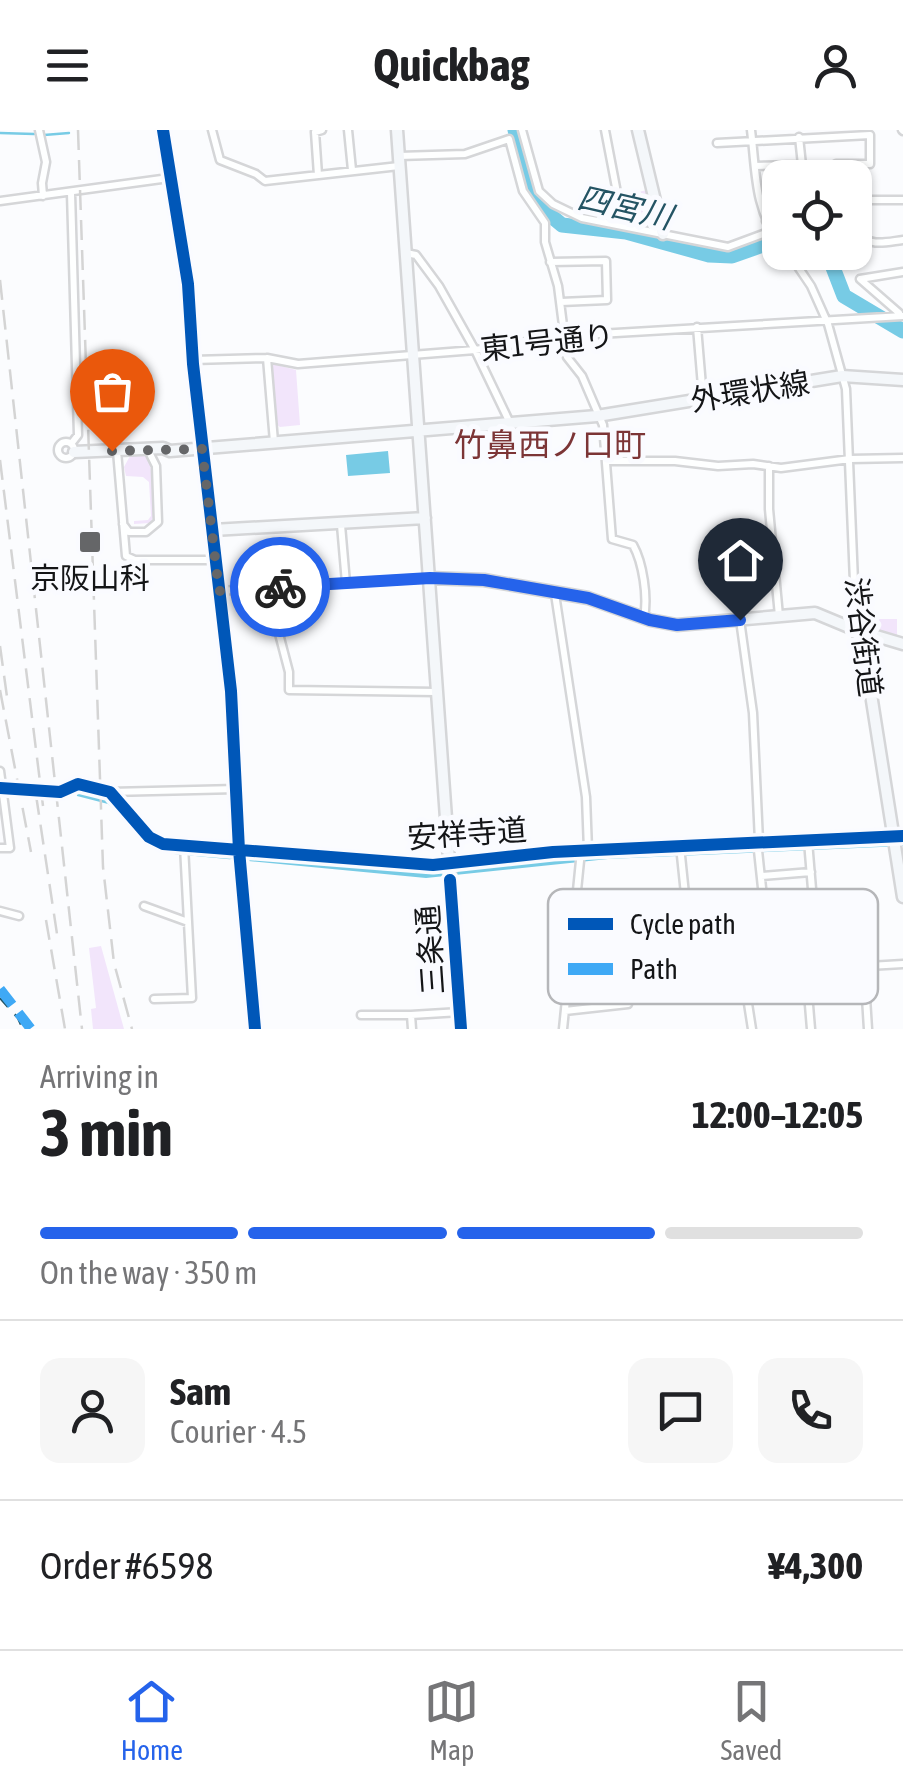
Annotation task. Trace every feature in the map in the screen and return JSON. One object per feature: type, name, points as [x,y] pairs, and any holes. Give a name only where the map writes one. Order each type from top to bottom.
[{"type":"main road","name":"三条通","points":[[397,130],[461,1029]]},
{"type":"main road","points":[[638,130],[664,234]]},
{"type":"main road","name":"外環状線","points":[[72,448],[170,451],[419,432],[597,416],[842,376],[903,380]]},
{"type":"main road","points":[[212,530],[425,518]]},
{"type":"main road","points":[[430,578],[484,580],[588,598],[677,625],[816,613],[903,644]]},
{"type":"main road","name":"渋谷街道","points":[[856,630],[864,650],[903,897]]},
{"type":"main road","name":"安祥寺道","points":[[449,870],[584,851],[758,841],[896,840]]},
{"type":"street","points":[[39,130],[46,162],[43,196]]},
{"type":"street","points":[[163,130],[188,284],[192,360],[231,691],[239,856],[255,1029]]},
{"type":"street","points":[[212,130],[220,160],[264,181],[465,154],[509,139],[524,191],[545,223],[545,242],[561,302],[567,357],[582,376],[603,426],[612,539],[634,545],[646,608],[644,617]]},
{"type":"street","points":[[318,176],[315,132],[322,130]]},
{"type":"street","points":[[348,130],[352,170]]},
{"type":"street","points":[[522,130],[539,191],[553,204],[582,218],[728,247],[762,234]]},
{"type":"street","points":[[605,130],[623,224]]},
{"type":"street","points":[[752,135],[762,212]]},
{"type":"street","points":[[717,143],[752,135],[870,135],[870,160]]},
{"type":"street","points":[[756,166],[802,165],[799,136]]},
{"type":"street","points":[[0,201],[169,178]]},
{"type":"street","points":[[71,192],[78,436],[72,448]]},
{"type":"street","points":[[872,200],[903,200]]},
{"type":"street","points":[[872,244],[903,240]]},
{"type":"street","points":[[406,253],[416,255],[438,286],[511,424]]},
{"type":"street","points":[[550,262],[606,260],[607,300],[561,302]]},
{"type":"street","name":"渋谷街道","points":[[800,270],[826,322],[846,389],[856,630]]},
{"type":"street","points":[[900,313],[860,278],[903,272]]},
{"type":"street","name":"東1号通り","points":[[192,360],[267,358],[298,364],[475,350],[565,336],[826,322],[900,313]]},
{"type":"street","points":[[697,327],[703,398]]},
{"type":"street","points":[[267,358],[274,442]]},
{"type":"street","points":[[122,524],[129,532],[138,532],[151,530],[158,522],[156,466],[147,448]]},
{"type":"street","points":[[118,451],[125,554],[132,560],[216,560]]},
{"type":"street","points":[[156,466],[170,451]]},
{"type":"street","points":[[606,461],[782,468],[903,458]]},
{"type":"street","points":[[769,466],[779,616]]},
{"type":"street","points":[[340,525],[346,584]]},
{"type":"street","points":[[219,591],[430,578]]},
{"type":"street","points":[[276,588],[277,626],[289,672],[289,690],[436,692]]},
{"type":"street","points":[[556,594],[586,797],[584,851],[577,889]]},
{"type":"street","points":[[740,620],[753,713],[762,889]]},
{"type":"street","points":[[0,771],[10,848],[0,848]]},
{"type":"street","points":[[60,792],[78,784],[110,792],[238,788]]},
{"type":"street","name":"安祥寺道","points":[[110,792],[149,837],[163,844],[239,856],[449,870]]},
{"type":"street","points":[[808,840],[812,889]]},
{"type":"street","points":[[680,845],[684,889]]},
{"type":"street","points":[[154,999],[192,998],[184,848]]},
{"type":"street","points":[[760,876],[811,872]]},
{"type":"street","points":[[144,906],[188,922]]},
{"type":"street","points":[[0,911],[18,916]]},
{"type":"street","points":[[878,965],[903,964]]},
{"type":"street","points":[[564,1029],[566,1004]]},
{"type":"street","points":[[565,1010],[628,1004]]},
{"type":"street","points":[[748,1004],[752,1029]]},
{"type":"street","points":[[809,1004],[811,1029]]},
{"type":"street","points":[[866,1004],[868,1029]]},
{"type":"street","points":[[361,1015],[460,1012]]},
{"type":"street","points":[[411,1015],[412,1029]]},
{"type":"shaded area","points":[[652,189],[663,234],[623,224],[620,206],[637,203],[638,192]]},
{"type":"shaded area","points":[[273,364],[296,370],[300,425],[276,424],[270,367]]},
{"type":"shaded area","points":[[146,454],[150,458],[154,516],[150,523],[134,524],[151,516],[149,482],[143,477],[126,476],[124,467],[130,456]]},
{"type":"shaded area","points":[[862,619],[897,619],[897,637],[867,628]]},
{"type":"shaded area","points":[[101,946],[124,1029],[93,1029],[91,1009],[96,1008],[89,948]]},
{"type":"water","points":[[388,451],[390,473],[348,476],[346,455]]},
{"type":"water","points":[[76,790],[108,800],[151,843],[175,852],[426,873],[593,856],[903,842],[903,846],[608,859],[426,878],[174,854],[149,845],[108,804],[77,796]]},
{"type":"waterway","name":"四宮川","points":[[515,130],[529,188],[538,205],[562,225],[626,232],[709,255],[732,256],[762,245]]},
{"type":"waterway","points":[[0,133],[34,134]]},
{"type":"waterway","points":[[44,135],[69,133]]},
{"type":"waterway","name":"四宮川","points":[[834,270],[844,296],[903,331]]},
{"type":"ferry route","points":[[0,998],[23,1029]]},
{"type":"tunnel","points":[[11,790],[60,792]]},
{"type":"railway","points":[[78,130],[103,867],[114,963],[132,1029]]},
{"type":"railway","points":[[0,280],[82,1029]]},
{"type":"railway","points":[[0,460],[43,806]]},
{"type":"railway","points":[[0,646],[8,704]]},
{"type":"railway","points":[[0,690],[31,852]]},
{"type":"railway","points":[[36,795],[57,934]]},
{"type":"railway","points":[[46,920],[65,1029]]},
{"type":"marked path","points":[[0,989],[31,1029]]},
{"type":"cycle path","points":[[163,130],[188,284],[193,364],[231,691],[239,850],[255,1029]]},
{"type":"cycle path","points":[[0,788],[60,792],[78,784],[110,792],[149,837],[163,844],[433,865],[553,852],[903,836]]},
{"type":"cycle path","points":[[450,880],[461,1029]]},
{"type":"way so far","points":[[112,451],[202,449],[219,591],[280,587]]},
{"type":"place","name":"京阪山科","points":[[90,542]]},
{"type":"district","name":"竹鼻西ノ口町","points":[[550,444]]},
{"type":"route","points":[[280,587],[430,578],[484,580],[588,598],[650,620],[677,625],[740,620]]}]
